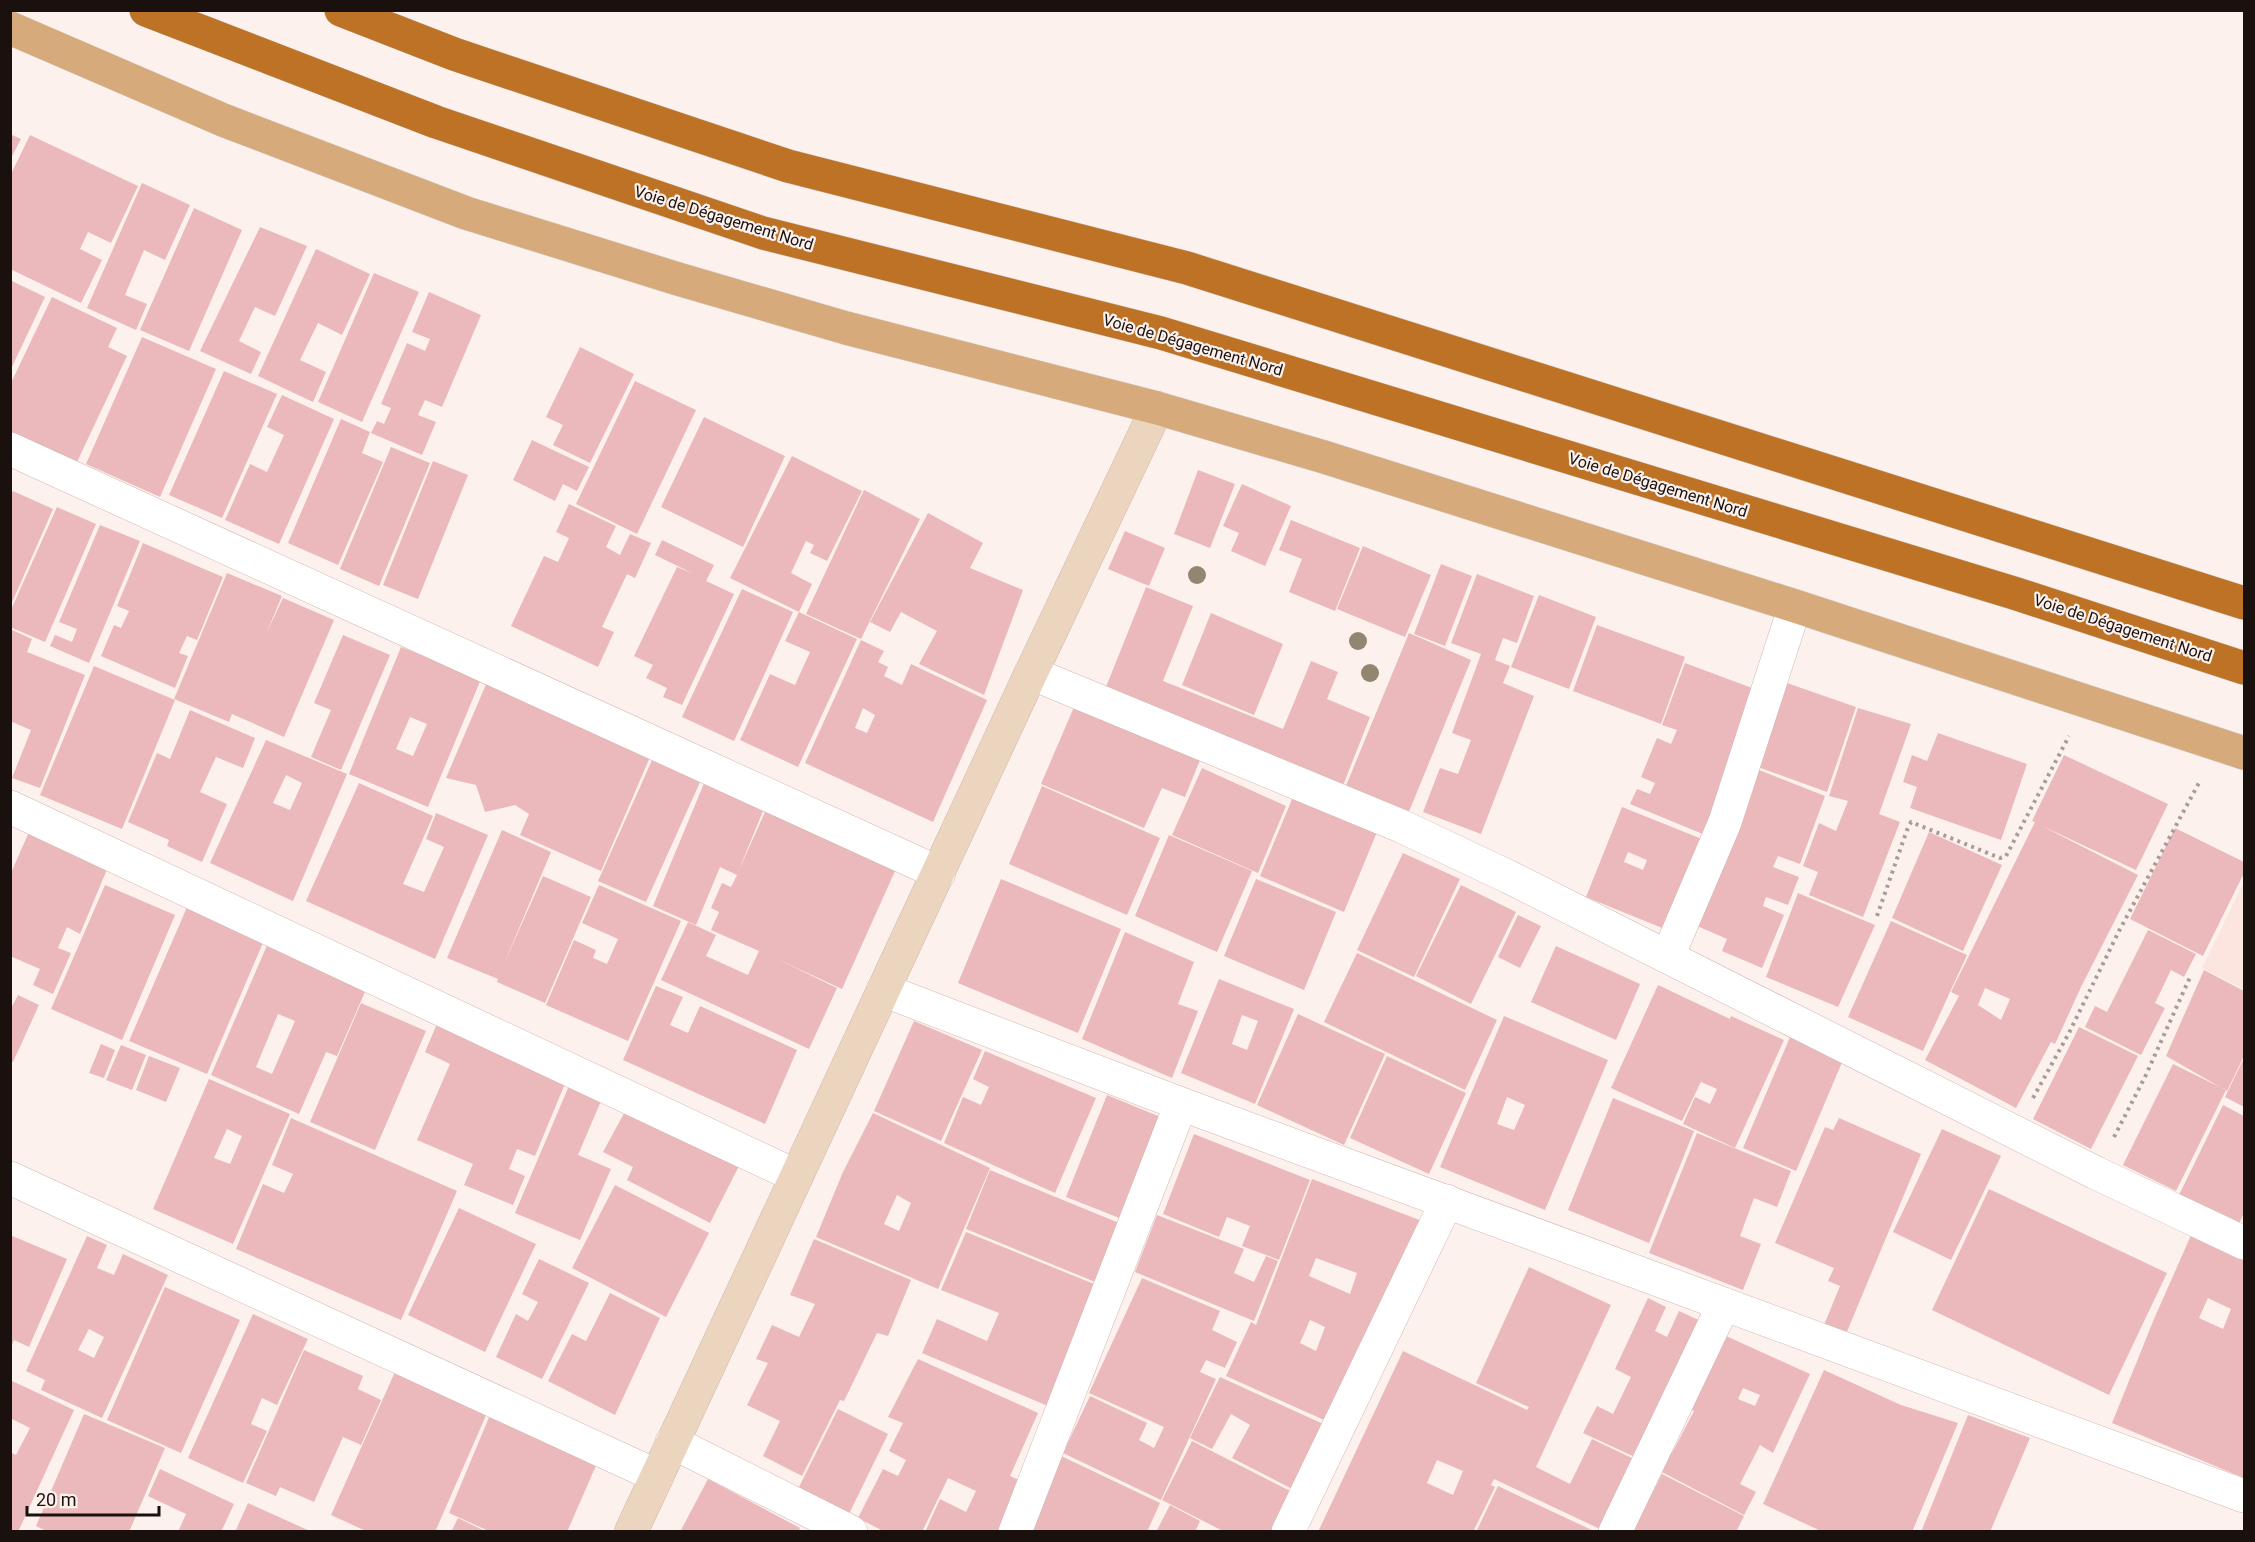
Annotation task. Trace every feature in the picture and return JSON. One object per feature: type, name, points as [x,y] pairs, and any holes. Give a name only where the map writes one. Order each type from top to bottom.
[{"type":"highway","name":"Voie de Dégagement Nord","points":[[146,10],[436,122],[763,233],[1161,333],[2006,591],[2244,668]]},
{"type":"highway","points":[[341,10],[454,54],[788,166],[1187,268],[2244,603]]},
{"type":"main road","points":[[10,28],[223,120],[466,213],[846,328],[1157,408],[1434,490],[2088,701],[2232,750]]},
{"type":"street","points":[[631,1532],[1031,673],[1157,408]]},
{"type":"street","points":[[10,449],[939,873]]},
{"type":"street","points":[[1668,956],[1725,822],[1795,606]]},
{"type":"street","points":[[1031,673],[1401,826],[1668,956],[2096,1173],[2244,1243]]},
{"type":"street","points":[[10,807],[796,1176]]},
{"type":"street","points":[[883,990],[1181,1104],[2244,1496]]},
{"type":"street","points":[[1015,1532],[1181,1104]]},
{"type":"street","points":[[10,1178],[657,1476]]},
{"type":"street","points":[[1288,1532],[1447,1201]]},
{"type":"street","points":[[1615,1532],[1724,1304]]},
{"type":"street","points":[[672,1442],[851,1532]]},
{"type":"path","points":[[1877,916],[1906,830],[1911,822],[2000,858],[2006,856],[2088,701]]},
{"type":"path","points":[[2015,1131],[2069,1033],[2119,931],[2232,750]]},
{"type":"path","points":[[2096,1173],[2145,1077],[2191,975]]},
{"type":"shaded area","points":[[2244,882],[2244,989],[2202,968]]},
{"type":"building","points":[[10,134],[21,139],[10,160]]},
{"type":"building","points":[[30,135],[138,186],[111,243],[88,232],[80,249],[102,260],[81,303],[10,269],[10,176]]},
{"type":"building","points":[[142,183],[190,205],[165,260],[144,250],[125,295],[147,304],[136,330],[87,308]]},
{"type":"building","points":[[194,208],[242,230],[189,351],[140,330]]},
{"type":"building","points":[[260,227],[307,246],[275,316],[255,307],[239,341],[261,352],[251,374],[200,351]]},
{"type":"building","points":[[316,249],[370,274],[342,335],[318,323],[300,360],[326,372],[313,402],[258,376]]},
{"type":"building","points":[[374,273],[419,292],[362,422],[318,402]]},
{"type":"building","points":[[10,280],[45,297],[10,371]]},
{"type":"building","points":[[429,292],[481,315],[442,407],[425,400],[418,415],[436,422],[422,455],[371,433],[377,421],[384,424],[391,408],[381,404],[407,343],[425,351],[430,339],[412,332]]},
{"type":"building","points":[[52,297],[117,328],[108,347],[127,356],[77,462],[10,431],[10,385]]},
{"type":"building","points":[[142,337],[216,369],[160,497],[86,464]]},
{"type":"building","points":[[580,347],[634,374],[590,463],[553,445],[563,425],[546,417]]},
{"type":"building","points":[[224,371],[277,394],[222,518],[169,495]]},
{"type":"building","points":[[635,381],[696,410],[637,534],[576,504]]},
{"type":"building","points":[[282,395],[334,419],[279,544],[225,520],[250,464],[267,472],[284,435],[267,427]]},
{"type":"building","points":[[704,417],[785,456],[743,547],[661,507]]},
{"type":"building","points":[[341,419],[370,432],[362,453],[383,462],[338,565],[288,543]]},
{"type":"building","points":[[532,440],[589,467],[577,491],[563,484],[555,501],[513,480]]},
{"type":"building","points":[[391,447],[430,463],[379,586],[340,569]]},
{"type":"building","points":[[792,456],[862,491],[827,561],[810,553],[814,545],[806,541],[791,573],[812,584],[799,612],[730,578]]},
{"type":"building","points":[[433,461],[468,475],[418,599],[383,585]]},
{"type":"building","points":[[1198,470],[1235,484],[1210,548],[1174,534]]},
{"type":"building","points":[[1242,484],[1291,506],[1265,566],[1231,551],[1239,533],[1223,526]]},
{"type":"building","points":[[864,490],[920,519],[861,639],[806,614]]},
{"type":"building","points":[[13,491],[53,509],[10,607],[10,496]]},
{"type":"building","points":[[569,504],[616,526],[606,547],[620,555],[630,534],[651,543],[635,578],[627,574],[602,627],[614,632],[598,667],[511,626],[544,556],[558,562],[569,538],[556,532]]},
{"type":"building","points":[[57,507],[96,524],[45,642],[10,627],[10,612]]},
{"type":"building","points":[[928,513],[983,543],[970,568],[1023,590],[984,695],[919,664],[937,631],[901,612],[890,632],[870,622]]},
{"type":"building","points":[[1291,520],[1360,548],[1335,611],[1289,592],[1302,559],[1279,550]]},
{"type":"building","points":[[100,525],[140,541],[89,663],[50,646],[55,635],[72,642],[77,629],[59,622]]},
{"type":"building","points":[[1125,531],[1165,548],[1149,586],[1108,569]]},
{"type":"building","points":[[662,540],[714,565],[706,581],[734,594],[682,705],[663,697],[667,688],[646,678],[653,665],[634,656],[677,567],[692,573],[655,555]]},
{"type":"building","points":[[143,543],[223,577],[197,640],[187,636],[179,653],[188,656],[175,688],[101,656],[114,625],[121,628],[129,611],[117,606]]},
{"type":"building","points":[[1363,546],[1431,575],[1405,637],[1337,609]]},
{"type":"building","points":[[1441,564],[1472,576],[1445,646],[1414,634]]},
{"type":"building","points":[[227,573],[282,596],[266,634],[283,598],[334,620],[284,737],[232,714],[229,722],[174,699]]},
{"type":"building","points":[[1477,574],[1534,596],[1517,643],[1503,638],[1495,660],[1510,666],[1503,683],[1534,696],[1481,834],[1423,812],[1440,768],[1458,774],[1471,740],[1452,733],[1481,654],[1451,643]]},
{"type":"building","points":[[1146,587],[1193,606],[1163,681],[1283,729],[1311,661],[1338,672],[1327,699],[1370,717],[1340,793],[1102,697]]},
{"type":"building","points":[[742,589],[793,612],[734,741],[682,717]]},
{"type":"building","points":[[1539,595],[1596,617],[1569,689],[1511,667]]},
{"type":"building","points":[[799,612],[857,639],[798,767],[740,740],[770,674],[795,685],[810,652],[785,641]]},
{"type":"building","points":[[1211,613],[1283,644],[1254,715],[1182,685]]},
{"type":"building","points":[[1597,625],[1685,657],[1661,724],[1573,691]]},
{"type":"building","points":[[10,629],[32,639],[27,652],[85,675],[40,788],[12,778],[31,730],[10,721]]},
{"type":"building","points":[[1409,633],[1471,660],[1406,819],[1343,793]]},
{"type":"building","points":[[343,635],[390,655],[341,770],[311,757],[331,710],[314,703]]},
{"type":"building","points":[[861,640],[884,651],[878,662],[888,667],[884,676],[902,685],[911,664],[987,700],[933,822],[805,763]],"holes":[[[863,708],[875,715],[867,733],[855,728]]]},
{"type":"building","points":[[401,647],[481,679],[428,807],[349,774]],"holes":[[[410,717],[427,724],[413,756],[396,749]]]},
{"type":"building","points":[[1685,663],[1760,691],[1710,837],[1630,804],[1637,789],[1650,794],[1655,783],[1641,777],[1657,738],[1671,744],[1677,730],[1662,725]]},
{"type":"building","points":[[94,666],[175,700],[122,829],[40,795]]},
{"type":"building","points":[[487,682],[653,750],[601,871],[520,835],[529,814],[515,805],[485,812],[476,785],[446,778]]},
{"type":"building","points":[[1784,682],[1856,707],[1827,792],[1755,766]]},
{"type":"building","points":[[1074,707],[1200,760],[1185,797],[1162,788],[1144,828],[1041,784]]},
{"type":"building","points":[[1858,708],[1911,724],[1879,814],[1900,822],[1863,917],[1809,895],[1818,872],[1803,866],[1819,823],[1836,831],[1848,801],[1829,796]]},
{"type":"building","points":[[190,710],[255,738],[243,768],[216,757],[200,792],[227,804],[202,862],[167,846],[169,840],[128,822],[157,753],[170,759]]},
{"type":"building","points":[[1938,733],[2027,764],[2001,840],[1910,808],[1917,787],[1903,782],[1912,755],[1927,761]]},
{"type":"building","points":[[266,740],[347,774],[293,901],[210,863]],"holes":[[[286,775],[302,783],[290,810],[273,803]]]},
{"type":"building","points":[[2064,755],[2168,804],[2136,870],[2040,825],[2138,875],[2055,1044],[2051,1042],[2016,1108],[1925,1060],[1959,996],[1951,992],[2035,822],[2032,821]],"holes":[[[1985,988],[2010,999],[2001,1020],[1978,1005]]]},
{"type":"building","points":[[653,758],[701,780],[646,902],[598,881]]},
{"type":"building","points":[[1202,768],[1286,806],[1258,873],[1172,835]]},
{"type":"building","points":[[1754,768],[1825,796],[1800,864],[1778,856],[1773,867],[1799,877],[1788,905],[1766,897],[1763,906],[1784,915],[1762,968],[1722,951],[1727,939],[1697,926]]},
{"type":"building","points":[[705,781],[765,806],[738,872],[770,801],[900,860],[842,989],[775,958],[837,988],[809,1049],[661,980],[688,922],[716,935],[706,956],[748,975],[759,951],[711,930],[719,912],[711,908],[722,883],[731,887],[737,875],[720,867],[696,925],[653,906]]},
{"type":"building","points":[[359,783],[433,816],[403,884],[424,892],[444,847],[426,839],[436,813],[488,835],[435,959],[306,901]]},
{"type":"building","points":[[1042,786],[1160,838],[1127,915],[1009,864]]},
{"type":"building","points":[[1293,797],[1377,832],[1344,912],[1260,876]]},
{"type":"building","points":[[1622,807],[1702,839],[1667,930],[1586,897]],"holes":[[[1628,852],[1647,860],[1643,870],[1624,862]]]},
{"type":"building","points":[[2175,828],[2244,862],[2244,873],[2203,956],[2130,919]]},
{"type":"building","points":[[502,830],[551,852],[503,966],[543,876],[591,897],[545,1003],[497,982],[498,979],[447,958]]},
{"type":"building","points":[[29,832],[108,867],[80,934],[67,927],[58,948],[71,953],[53,994],[33,985],[40,969],[10,956],[10,875]]},
{"type":"building","points":[[1929,832],[2002,865],[1963,951],[1892,918]]},
{"type":"building","points":[[1169,835],[1252,871],[1217,952],[1135,916]]},
{"type":"building","points":[[1403,853],[1460,879],[1414,977],[1357,950]]},
{"type":"building","points":[[1001,879],[1121,929],[1078,1033],[958,983]]},
{"type":"building","points":[[1256,879],[1336,912],[1304,990],[1224,956]]},
{"type":"building","points":[[105,885],[175,915],[122,1040],[51,1009]]},
{"type":"building","points":[[599,885],[681,921],[628,1041],[546,1005],[574,940],[596,950],[593,958],[607,964],[618,939],[582,923]]},
{"type":"building","points":[[1461,885],[1516,912],[1471,1004],[1416,976]]},
{"type":"building","points":[[1798,893],[1875,925],[1838,1007],[1766,977]]},
{"type":"building","points":[[188,905],[265,938],[207,1074],[129,1041]]},
{"type":"building","points":[[1518,915],[1541,926],[1520,968],[1498,957]]},
{"type":"building","points":[[1891,921],[1967,955],[1923,1051],[1848,1017]]},
{"type":"building","points":[[2148,930],[2196,954],[2184,977],[2171,970],[2155,1003],[2165,1008],[2141,1055],[2085,1027],[2095,1006],[2107,1012]]},
{"type":"building","points":[[1125,932],[1194,962],[1178,1004],[1198,1011],[1172,1078],[1082,1039]]},
{"type":"building","points":[[268,943],[368,985],[337,1056],[326,1052],[299,1114],[211,1075]],"holes":[[[278,1014],[295,1021],[272,1074],[256,1067]]]},
{"type":"building","points":[[1556,946],[1640,984],[1616,1040],[1531,1002]]},
{"type":"building","points":[[1357,953],[1497,1020],[1465,1090],[1324,1022]]},
{"type":"building","points":[[2204,970],[2244,991],[2244,1056],[2227,1091],[2166,1056]]},
{"type":"building","points":[[1219,979],[1294,1009],[1255,1104],[1181,1073]],"holes":[[[1242,1015],[1258,1021],[1247,1050],[1232,1044]]]},
{"type":"building","points":[[1658,985],[1730,1019],[1731,1016],[1784,1040],[1735,1148],[1683,1124],[1695,1097],[1710,1104],[1717,1089],[1701,1082],[1712,1059],[1682,1121],[1611,1088]]},
{"type":"building","points":[[656,986],[683,997],[670,1025],[688,1033],[700,1006],[797,1050],[765,1124],[623,1060]]},
{"type":"building","points":[[18,995],[39,1005],[13,1062],[10,1061],[10,1010]]},
{"type":"building","points":[[361,1003],[426,1031],[375,1150],[310,1122]]},
{"type":"building","points":[[1298,1014],[1385,1054],[1344,1145],[1257,1105]]},
{"type":"building","points":[[1504,1016],[1608,1060],[1545,1210],[1440,1167]],"holes":[[[1507,1097],[1525,1105],[1514,1130],[1497,1124]]]},
{"type":"building","points":[[439,1019],[569,1074],[535,1156],[517,1149],[509,1169],[525,1176],[513,1205],[464,1185],[473,1164],[417,1140],[450,1064],[425,1052]]},
{"type":"building","points":[[914,1021],[982,1050],[941,1141],[874,1111]]},
{"type":"building","points":[[2079,1027],[2138,1056],[2091,1149],[2033,1119]]},
{"type":"building","points":[[1790,1037],[1843,1060],[1796,1171],[1743,1148]]},
{"type":"building","points":[[101,1044],[115,1050],[104,1078],[89,1073]]},
{"type":"building","points":[[121,1045],[146,1055],[132,1090],[106,1080]]},
{"type":"building","points":[[985,1051],[1096,1098],[1055,1193],[944,1143],[963,1097],[981,1105],[989,1087],[973,1079]]},
{"type":"building","points":[[149,1056],[180,1068],[166,1102],[136,1090]]},
{"type":"building","points":[[1387,1056],[1466,1093],[1429,1174],[1350,1138]]},
{"type":"building","points":[[2244,1058],[2244,1107],[2225,1097]]},
{"type":"building","points":[[2173,1064],[2226,1090],[2176,1191],[2123,1165]]},
{"type":"building","points":[[209,1079],[290,1114],[233,1244],[153,1209]],"holes":[[[227,1129],[242,1136],[230,1164],[214,1158]]]},
{"type":"building","points":[[571,1081],[604,1094],[578,1155],[611,1169],[580,1240],[515,1213]]},
{"type":"building","points":[[1107,1095],[1163,1118],[1122,1219],[1066,1197]]},
{"type":"building","points":[[1613,1098],[1694,1131],[1649,1243],[1568,1210]]},
{"type":"building","points":[[2223,1105],[2244,1116],[2244,1213],[2237,1228],[2177,1199]]},
{"type":"building","points":[[628,1106],[740,1164],[710,1223],[627,1180],[633,1167],[603,1152]]},
{"type":"building","points":[[873,1113],[990,1168],[938,1289],[816,1237],[843,1172]],"holes":[[[897,1195],[911,1203],[899,1231],[884,1224]]]},
{"type":"building","points":[[291,1118],[457,1191],[401,1320],[236,1249],[263,1184],[284,1193],[293,1174],[272,1165]]},
{"type":"building","points":[[1839,1118],[1921,1154],[1846,1334],[1824,1325],[1840,1286],[1828,1281],[1834,1268],[1775,1243],[1825,1127],[1833,1130]]},
{"type":"building","points":[[1942,1129],[2001,1156],[1951,1260],[1893,1232]]},
{"type":"building","points":[[1697,1133],[1791,1171],[1777,1207],[1754,1198],[1740,1236],[1761,1244],[1743,1290],[1649,1253]]},
{"type":"building","points":[[1194,1134],[1310,1180],[1279,1260],[1242,1246],[1250,1226],[1227,1217],[1219,1237],[1163,1214]]},
{"type":"building","points":[[990,1170],[1124,1225],[1100,1284],[966,1229]]},
{"type":"building","points":[[1312,1179],[1422,1221],[1333,1424],[1226,1376],[1251,1322],[1256,1325]],"holes":[[[1316,1258],[1357,1273],[1350,1294],[1309,1276]],[[1310,1320],[1325,1327],[1316,1351],[1300,1343]]]},
{"type":"building","points":[[615,1185],[709,1233],[666,1317],[572,1268]]},
{"type":"building","points":[[1989,1189],[2167,1273],[2109,1395],[1932,1310]]},
{"type":"building","points":[[459,1208],[536,1244],[485,1352],[408,1315]]},
{"type":"building","points":[[1157,1215],[1244,1249],[1234,1273],[1254,1282],[1266,1256],[1278,1261],[1254,1321],[1135,1272]]},
{"type":"building","points":[[966,1232],[1099,1286],[1048,1406],[922,1353],[937,1319],[987,1341],[999,1313],[941,1290]]},
{"type":"building","points":[[2192,1233],[2244,1257],[2244,1478],[2112,1423]],"holes":[[[2208,1298],[2231,1309],[2223,1329],[2199,1318]]]},
{"type":"building","points":[[10,1235],[67,1259],[29,1347],[14,1340],[10,1349]]},
{"type":"building","points":[[87,1236],[107,1245],[97,1268],[114,1275],[123,1254],[168,1275],[102,1418],[41,1390],[45,1380],[26,1371]],"holes":[[[89,1329],[104,1337],[94,1358],[78,1350]]]},
{"type":"building","points":[[814,1239],[911,1280],[888,1336],[877,1333],[844,1401],[840,1400],[802,1476],[763,1456],[780,1421],[747,1405],[768,1363],[756,1359],[772,1325],[799,1337],[815,1304],[790,1295]]},
{"type":"building","points":[[539,1259],[589,1283],[542,1379],[496,1357],[516,1314],[528,1321],[538,1302],[522,1294]]},
{"type":"building","points":[[1529,1267],[1611,1305],[1536,1467],[1570,1484],[1592,1439],[1634,1459],[1602,1530],[1494,1479],[1491,1485],[1495,1487],[1473,1532],[1318,1532],[1403,1351],[1527,1410],[1529,1407],[1476,1383]],"holes":[[[1437,1460],[1463,1471],[1453,1495],[1427,1483]]]},
{"type":"building","points":[[1142,1278],[1220,1311],[1212,1330],[1237,1342],[1225,1368],[1206,1360],[1200,1372],[1216,1379],[1161,1500],[1063,1453],[1090,1396],[1147,1423],[1139,1440],[1154,1448],[1164,1427],[1089,1393]]},
{"type":"building","points":[[165,1287],[240,1320],[181,1453],[107,1420]]},
{"type":"building","points":[[610,1293],[660,1318],[615,1415],[548,1381],[572,1334],[586,1341]]},
{"type":"building","points":[[1648,1298],[1666,1307],[1655,1331],[1667,1337],[1679,1311],[1703,1322],[1639,1459],[1583,1433],[1597,1406],[1613,1414],[1631,1377],[1615,1369]]},
{"type":"building","points":[[253,1314],[308,1339],[277,1405],[262,1398],[251,1424],[267,1431],[243,1483],[188,1458]]},
{"type":"building","points":[[1724,1335],[1810,1374],[1773,1453],[1760,1445],[1740,1484],[1756,1492],[1744,1515],[1658,1470],[1668,1451],[1672,1453],[1694,1411],[1688,1408]],"holes":[[[1743,1388],[1760,1395],[1755,1406],[1738,1399]]]},
{"type":"building","points":[[304,1350],[363,1376],[358,1389],[381,1400],[361,1445],[343,1437],[314,1502],[280,1487],[276,1496],[246,1483]]},
{"type":"building","points":[[918,1359],[1038,1413],[1010,1476],[1026,1483],[1004,1532],[925,1532],[940,1499],[966,1512],[976,1491],[948,1478],[922,1532],[885,1532],[858,1518],[883,1469],[898,1476],[906,1460],[889,1451],[903,1423],[888,1417]]},
{"type":"building","points":[[399,1363],[491,1404],[435,1532],[368,1532],[331,1515]]},
{"type":"building","points":[[1824,1370],[1901,1405],[1958,1423],[1912,1532],[1823,1532],[1763,1504]]},
{"type":"building","points":[[1220,1377],[1332,1428],[1298,1492],[1232,1458],[1250,1425],[1231,1414],[1212,1449],[1190,1438]]},
{"type":"building","points":[[10,1380],[74,1410],[18,1532],[10,1531],[10,1452],[16,1455],[30,1428],[12,1419],[10,1423]]},
{"type":"building","points":[[838,1409],[888,1434],[847,1518],[796,1493]]},
{"type":"building","points":[[84,1414],[165,1448],[129,1532],[48,1532],[36,1526]]},
{"type":"building","points":[[490,1415],[598,1461],[567,1532],[491,1532],[449,1513]]},
{"type":"building","points":[[1968,1415],[2030,1438],[1990,1532],[1921,1532]]},
{"type":"building","points":[[1192,1441],[1296,1494],[1278,1532],[1225,1532],[1162,1500]]},
{"type":"building","points":[[1059,1455],[1160,1503],[1147,1532],[1026,1532]]},
{"type":"building","points":[[160,1469],[234,1504],[221,1532],[178,1532],[186,1514],[148,1496]]},
{"type":"building","points":[[1662,1474],[1744,1516],[1736,1532],[1632,1532]]},
{"type":"building","points":[[708,1479],[800,1528],[798,1532],[680,1532]]},
{"type":"building","points":[[1498,1486],[1596,1532],[1476,1532]]},
{"type":"building","points":[[248,1503],[312,1532],[235,1532]]},
{"type":"building","points":[[1170,1505],[1200,1521],[1195,1532],[1156,1532]]},
{"type":"building","points":[[458,1518],[487,1532],[451,1532]]}]
